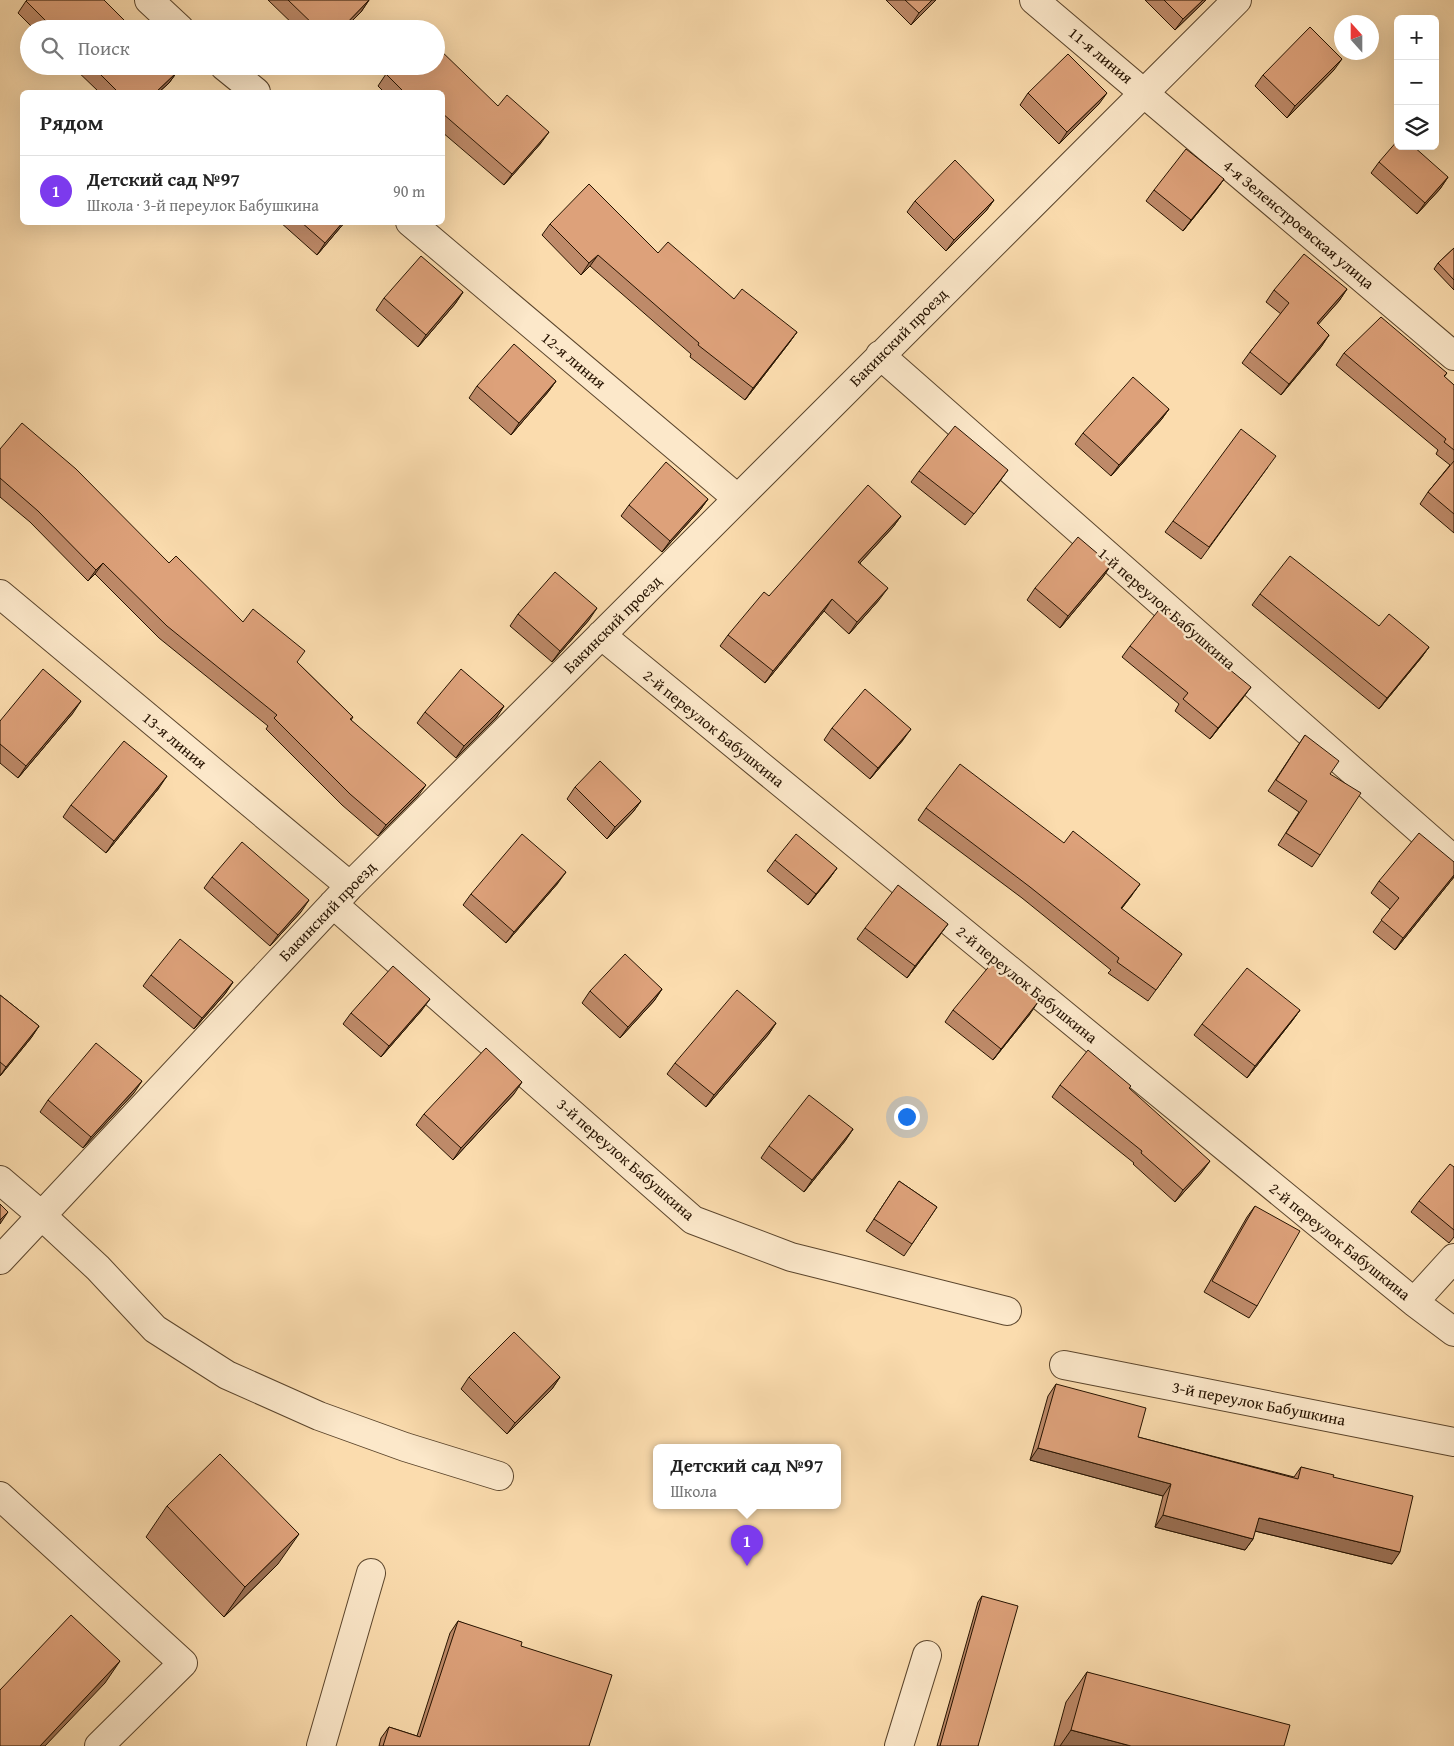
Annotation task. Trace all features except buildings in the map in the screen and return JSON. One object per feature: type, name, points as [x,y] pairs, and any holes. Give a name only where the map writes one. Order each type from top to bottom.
[{"type":"street","points":[[149,0],[170,20]]},
{"type":"street","name":"11-я линия","points":[[1034,0],[1144,91]]},
{"type":"street","name":"Бакинский проезд","points":[[0,1260],[342,895],[1237,0]]},
{"type":"street","points":[[235,75],[254,90]]},
{"type":"street","name":"4-я Зеленстроевская улица","points":[[1144,91],[1454,356]]},
{"type":"street","name":"12-я линия","points":[[414,225],[737,498]]},
{"type":"street","name":"1-й переулок Бабушкина","points":[[880,355],[1454,860]]},
{"type":"street","name":"13-я линия","points":[[0,594],[342,895]]},
{"type":"street","name":"2-й переулок Бабушкина","points":[[601,635],[1414,1302],[1454,1332]]},
{"type":"street","name":"3-й переулок Бабушкина","points":[[342,895],[693,1220],[791,1257],[1007,1311]]},
{"type":"street","points":[[0,1180],[98,1268],[156,1329],[227,1375],[319,1416],[405,1447],[500,1476]]},
{"type":"street","points":[[1414,1302],[1454,1258]]},
{"type":"street","name":"3-й переулок Бабушкина","points":[[1064,1365],[1454,1442]]},
{"type":"street","points":[[0,1496],[183,1663],[99,1746]]},
{"type":"street","points":[[321,1746],[371,1573]]},
{"type":"street","points":[[899,1746],[927,1655]]},
{"type":"place","name":"Детский сад №97","points":[[747,1566]]}]
